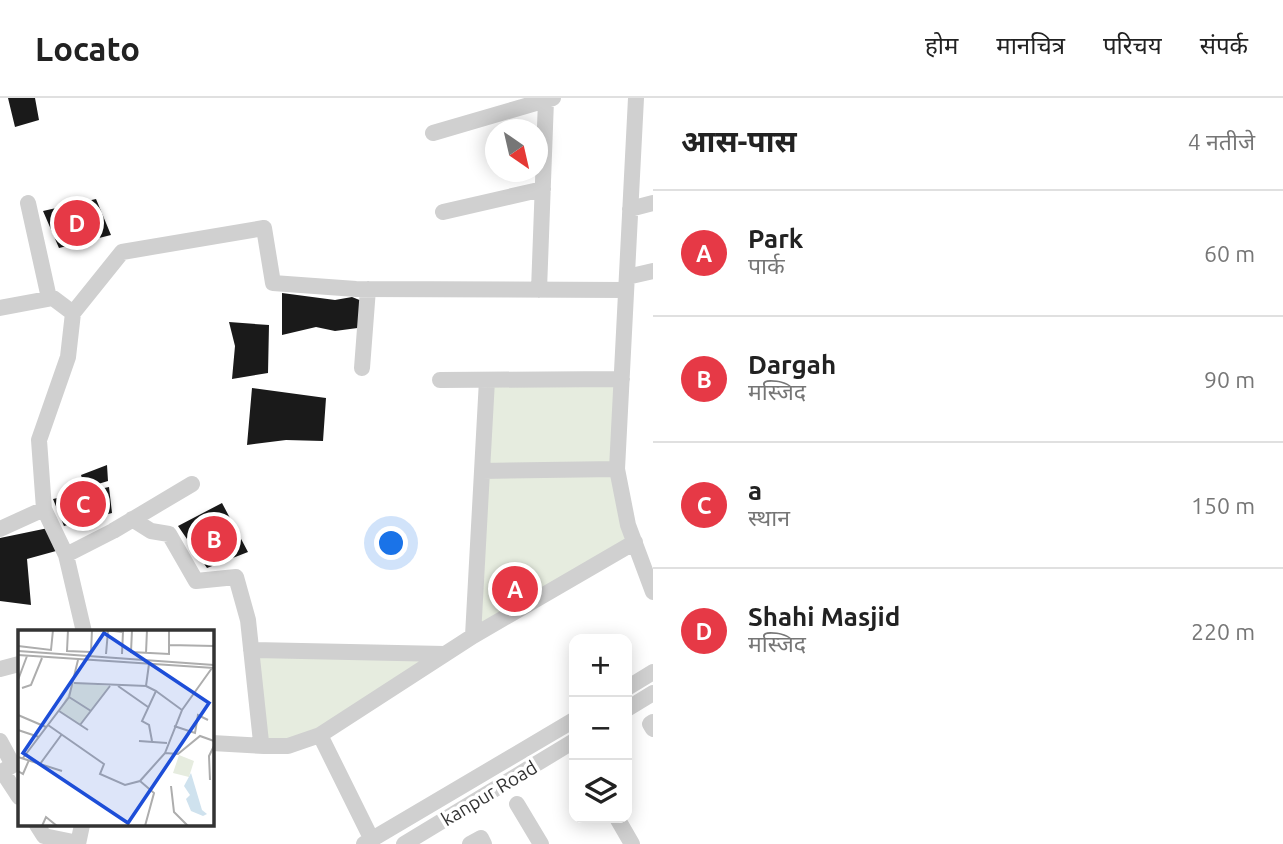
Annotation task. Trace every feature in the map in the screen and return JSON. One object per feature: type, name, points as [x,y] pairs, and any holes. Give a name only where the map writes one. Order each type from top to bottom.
[{"type":"street","points":[[636,98],[617,469],[635,542],[653,592]]},
{"type":"street","points":[[433,133],[550,99],[539,290]]},
{"type":"street","points":[[443,212],[543,189]]},
{"type":"street","points":[[28,202],[49,299]]},
{"type":"street","points":[[630,209],[653,203]]},
{"type":"street","points":[[83,630],[65,555],[44,509],[39,440],[68,357],[74,313],[122,252],[264,228],[273,283],[368,289],[539,290],[627,284],[653,271]]},
{"type":"street","points":[[362,368],[368,289]]},
{"type":"street","points":[[0,309],[53,298],[74,313]]},
{"type":"street","points":[[440,380],[622,379]]},
{"type":"street","points":[[473,636],[488,380]]},
{"type":"street","points":[[482,471],[617,469]]},
{"type":"street","points":[[65,555],[192,484]]},
{"type":"street","points":[[0,529],[44,509]]},
{"type":"street","points":[[132,519],[151,531],[169,534],[196,581],[236,577],[248,620],[261,741],[264,746]]},
{"type":"street","points":[[214,743],[288,746],[320,735],[473,636],[635,542]]},
{"type":"street","points":[[251,650],[445,654]]},
{"type":"street","points":[[0,669],[18,664]]},
{"type":"street","points":[[632,685],[653,673]]},
{"type":"street","points":[[632,706],[653,694]]},
{"type":"street","points":[[653,722],[650,724],[653,729]]},
{"type":"street","points":[[320,735],[368,842],[569,723]]},
{"type":"street","points":[[0,741],[13,765],[2,773],[18,796]]},
{"type":"street","name":"kanpur Road","points":[[404,844],[569,744]]},
{"type":"street","points":[[517,804],[541,844]]},
{"type":"street","points":[[620,823],[632,844]]},
{"type":"street","points":[[38,826],[44,836],[78,844],[82,826]]},
{"type":"street","points":[[470,844],[481,838],[484,844]]},
{"type":"shaded area","points":[[622,379],[617,469],[635,542],[473,636],[487,380]]},
{"type":"shaded area","points":[[251,650],[436,660],[320,735],[264,746]]},
{"type":"building","points":[[8,98],[35,98],[39,120],[15,127]]},
{"type":"building","points":[[96,199],[111,235],[59,248],[43,211]]},
{"type":"building","points":[[282,293],[335,300],[352,297],[367,303],[365,327],[335,331],[316,327],[282,335]]},
{"type":"building","points":[[229,322],[269,325],[268,373],[232,379],[235,346]]},
{"type":"building","points":[[252,388],[326,398],[323,441],[286,440],[247,445]]},
{"type":"building","points":[[107,465],[108,481],[85,488],[81,475]]},
{"type":"building","points":[[109,487],[112,513],[64,526],[53,499]]},
{"type":"building","points":[[222,503],[248,552],[207,568],[178,526]]},
{"type":"building","points":[[53,527],[56,551],[27,559],[31,605],[0,601],[0,538]]},
{"type":"place","name":"Shahi Masjid","points":[[77,223]]},
{"type":"place","name":"a","points":[[83,504]]},
{"type":"place","name":"Dargah","points":[[214,539]]},
{"type":"place","name":"Park","points":[[515,589]]}]
